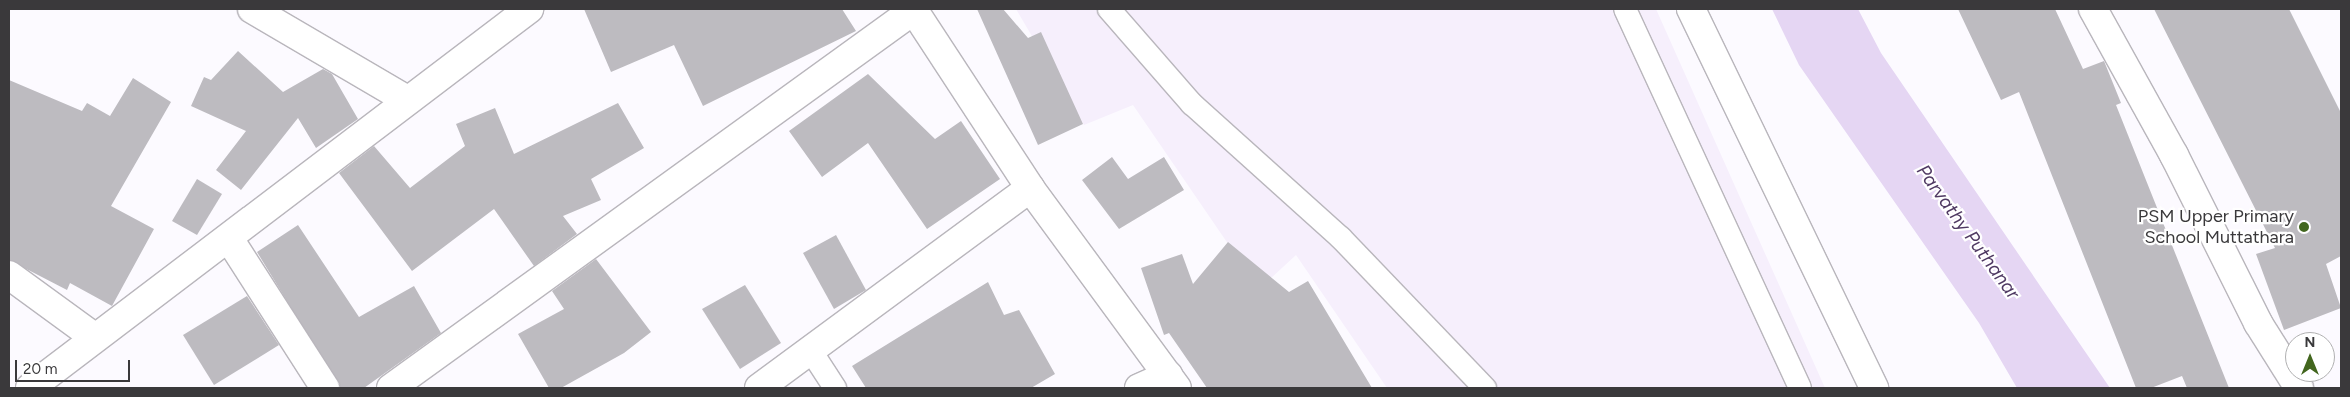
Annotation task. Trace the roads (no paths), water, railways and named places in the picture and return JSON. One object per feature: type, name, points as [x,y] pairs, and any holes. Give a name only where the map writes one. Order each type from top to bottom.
[{"type":"street","points":[[252,9],[407,100]]},
{"type":"street","points":[[40,385],[94,337],[230,240],[407,100],[529,9]]},
{"type":"street","points":[[391,388],[914,9],[1030,188],[1172,382],[1139,388]]},
{"type":"street","points":[[1690,9],[1874,388]]},
{"type":"street","points":[[2093,9],[2174,155],[2258,323],[2299,388]]},
{"type":"street","points":[[760,388],[1030,188]]},
{"type":"street","points":[[230,240],[325,388]]},
{"type":"street","points":[[9,276],[94,337]]},
{"type":"lane","points":[[1109,9],[1192,104],[1341,238],[1485,388]]},
{"type":"lane","points":[[1625,9],[1800,388]]},
{"type":"lane","points":[[811,351],[835,388]]},
{"type":"water","name":"Parvathy Puthanar","points":[[1772,9],[1858,9],[1881,53],[2110,388],[2017,388],[1979,323],[1799,65]]},
{"type":"place","name":"PSM Upper Primary School Muttathara","points":[[2304,227]]}]
